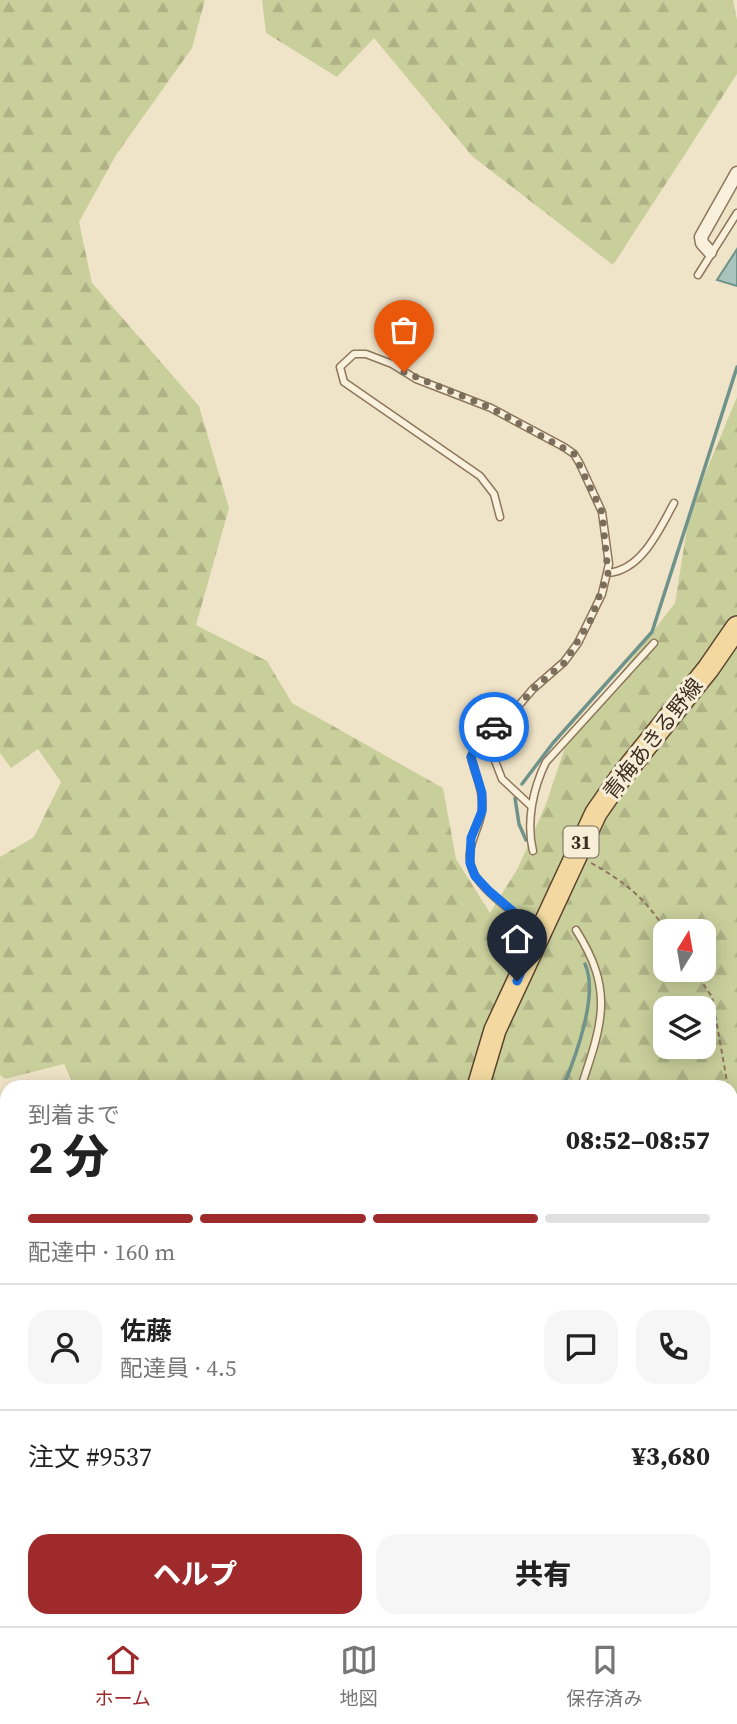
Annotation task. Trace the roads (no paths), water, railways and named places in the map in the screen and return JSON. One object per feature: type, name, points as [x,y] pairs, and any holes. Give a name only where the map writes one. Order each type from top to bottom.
[{"type":"main road","name":"青梅あきる野線","points":[[480,1080],[485,1056],[538,933],[596,813],[621,777],[708,669],[737,627]]},
{"type":"street","points":[[710,252],[702,243],[701,237],[737,173]]},
{"type":"lane","points":[[698,275],[737,213]]},
{"type":"lane","points":[[500,517],[494,494],[480,476],[344,382],[340,367],[345,359],[354,354],[366,354],[392,364],[416,379],[491,408],[574,454],[602,512],[608,573],[590,621],[565,662],[533,689],[508,719],[485,735],[471,757],[482,793],[482,811],[471,838],[470,863],[475,876],[489,891],[538,933]]},
{"type":"lane","points":[[608,573],[627,569],[642,554],[674,503]]},
{"type":"lane","points":[[533,851],[531,806],[536,783],[546,762],[654,643]]},
{"type":"lane","points":[[485,735],[502,779],[531,806]]},
{"type":"lane","points":[[576,930],[599,974],[602,1001],[597,1034],[584,1080]]},
{"type":"water","points":[[737,249],[737,286],[717,280]]},
{"type":"waterway","points":[[522,784],[553,743],[652,632],[737,367]]},
{"type":"waterway","points":[[515,798],[519,824],[526,840]]},
{"type":"waterway","points":[[566,1080],[588,1008],[589,977],[585,964]]}]
